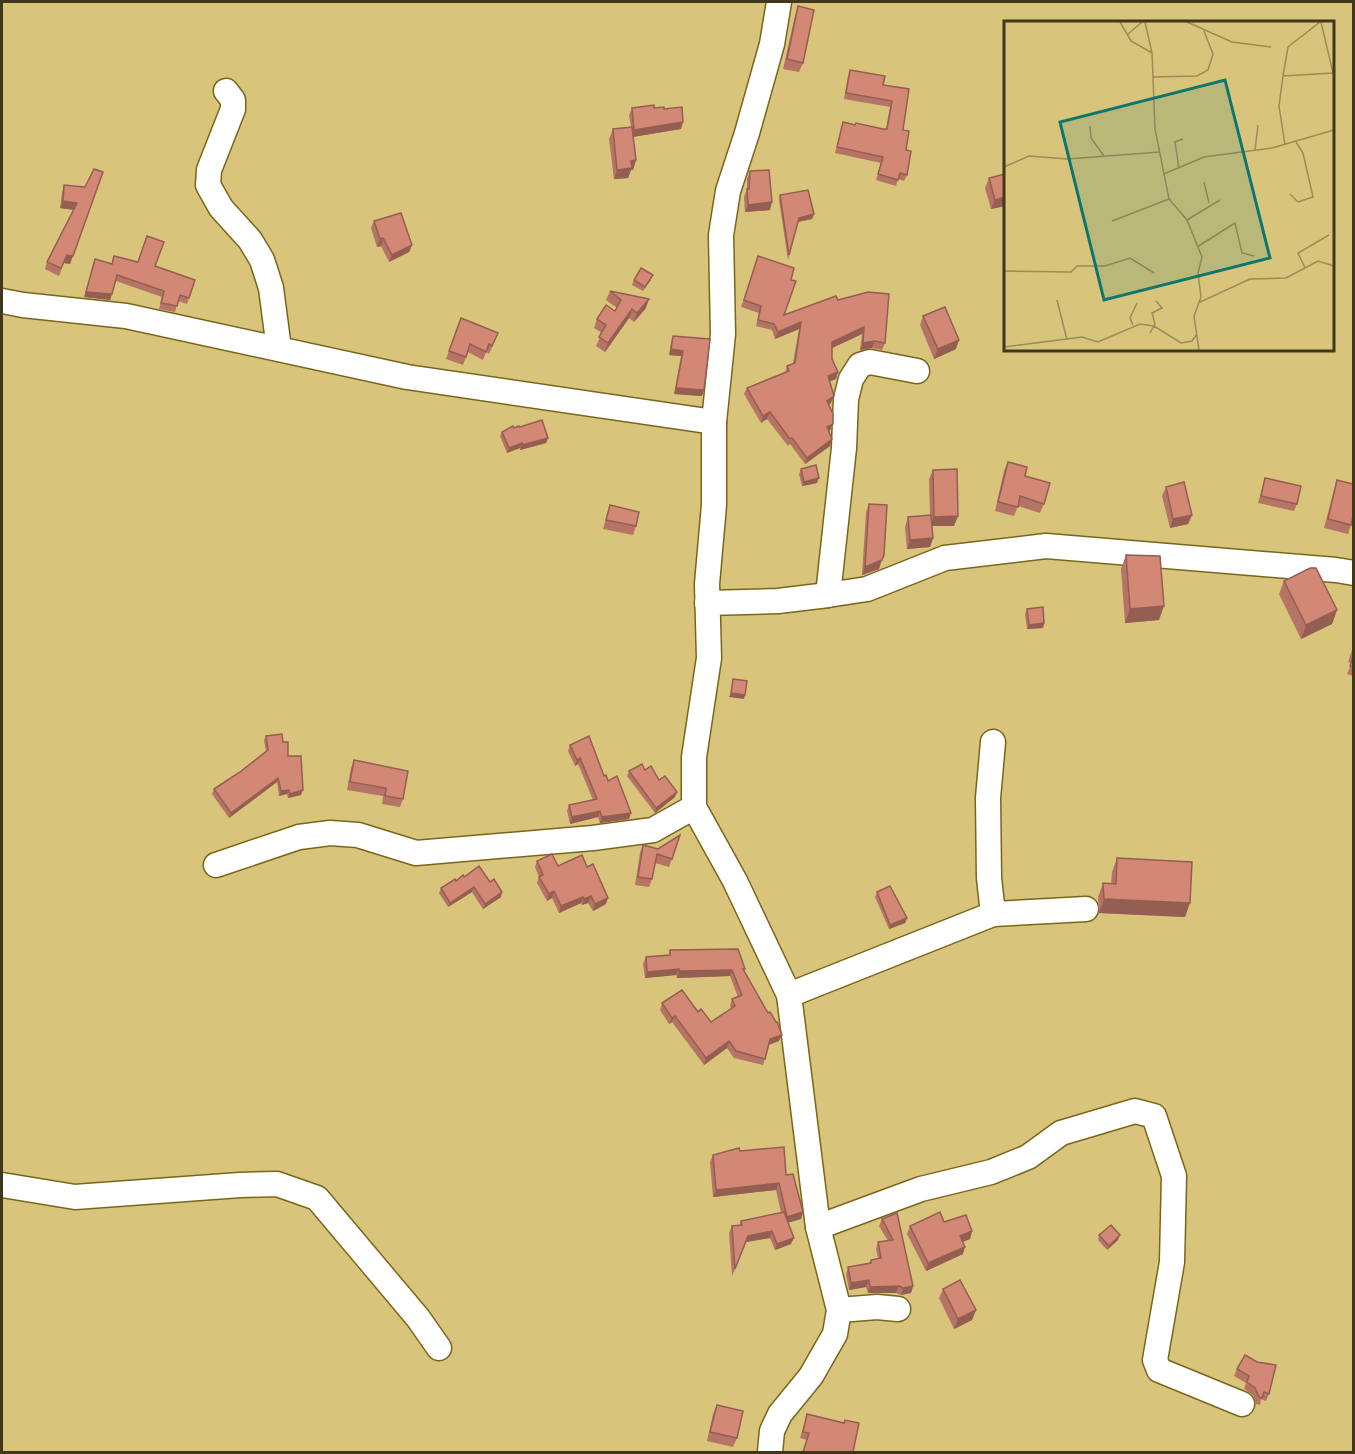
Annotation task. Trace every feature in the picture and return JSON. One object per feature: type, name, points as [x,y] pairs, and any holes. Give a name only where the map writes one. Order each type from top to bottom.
[{"type":"street","points":[[770,1452],[772,1431],[780,1414],[811,1376],[835,1334],[838,1310],[818,1227],[789,995],[735,880],[694,807],[694,757],[709,658],[707,584],[714,505],[714,422],[723,334],[721,235],[728,191],[769,55],[779,2]]},
{"type":"street","points":[[226,91],[233,100],[232,109],[209,170],[208,185],[221,208],[250,240],[262,260],[271,288],[279,349]]},
{"type":"street","points":[[2,301],[23,305],[108,312],[406,376],[714,422]]},
{"type":"street","points":[[828,595],[844,448],[846,399],[851,379],[860,365],[870,362],[917,371]]},
{"type":"street","points":[[707,603],[778,601],[867,589],[945,558],[1046,546],[1353,573]]},
{"type":"street","points":[[993,742],[988,798],[989,878],[993,915]]},
{"type":"street","points":[[216,865],[299,837],[330,833],[358,835],[416,853],[593,838],[653,830],[694,807]]},
{"type":"street","points":[[789,995],[993,915],[1086,909]]},
{"type":"street","points":[[818,1227],[921,1189],[991,1172],[1028,1157],[1061,1133],[1135,1111],[1154,1116],[1174,1176],[1172,1262],[1155,1360],[1159,1370],[1242,1404]]},
{"type":"street","points":[[2,1185],[75,1197],[277,1184],[317,1198],[418,1318],[439,1348]]},
{"type":"street","points":[[838,1310],[877,1307],[898,1309]]},
{"type":"building","points":[[798,6],[814,10],[803,63],[787,59]]},
{"type":"building","points":[[850,70],[885,76],[883,85],[909,89],[903,130],[909,131],[906,150],[911,151],[907,175],[900,173],[898,180],[878,174],[883,157],[837,147],[843,122],[887,129],[892,101],[846,93]]},
{"type":"building","points":[[654,105],[654,108],[664,107],[664,109],[682,107],[683,122],[634,130],[632,108]]},
{"type":"building","points":[[632,127],[636,160],[631,161],[632,168],[617,170],[613,129]]},
{"type":"building","points":[[94,169],[103,172],[73,256],[67,255],[61,268],[47,262],[77,203],[63,201],[64,185],[85,187]]},
{"type":"building","points":[[769,170],[772,202],[748,205],[747,189],[749,189],[750,171]]},
{"type":"building","points":[[1004,174],[1004,197],[995,200],[989,178]]},
{"type":"building","points":[[808,190],[814,214],[799,218],[789,255],[780,195]]},
{"type":"building","points":[[401,213],[412,245],[392,255],[383,238],[380,239],[374,221]]},
{"type":"building","points":[[147,236],[164,242],[155,266],[195,280],[189,298],[180,295],[177,306],[161,303],[164,291],[117,275],[112,294],[86,292],[95,259],[112,264],[114,256],[138,262]]},
{"type":"building","points":[[758,256],[794,268],[791,280],[796,281],[784,315],[836,296],[838,300],[868,292],[889,294],[885,343],[875,341],[863,343],[864,327],[832,342],[832,359],[838,372],[828,376],[834,396],[827,401],[833,414],[833,424],[827,427],[832,439],[807,458],[770,412],[763,416],[747,388],[789,371],[787,366],[795,363],[801,322],[778,332],[774,324],[758,320],[761,306],[744,300]]},
{"type":"building","points":[[641,268],[653,275],[645,287],[634,280]]},
{"type":"building","points":[[610,291],[649,299],[637,313],[632,309],[608,343],[599,337],[606,325],[597,319],[606,305],[615,311],[621,300]]},
{"type":"building","points":[[945,307],[959,340],[938,349],[923,316]]},
{"type":"building","points":[[461,318],[498,333],[492,346],[489,344],[486,352],[470,344],[466,357],[449,351]]},
{"type":"building","points":[[673,336],[710,339],[704,390],[676,388],[683,351],[671,349]]},
{"type":"building","points":[[542,420],[548,438],[509,448],[502,432],[513,426],[514,428],[520,427]]},
{"type":"building","points":[[1008,462],[1027,467],[1025,476],[1050,483],[1044,504],[1020,496],[1018,507],[998,502]]},
{"type":"building","points":[[816,465],[819,478],[804,482],[801,469]]},
{"type":"building","points":[[957,469],[958,516],[934,517],[933,470]]},
{"type":"building","points":[[1265,478],[1301,486],[1297,504],[1261,496]]},
{"type":"building","points":[[1337,480],[1353,484],[1351,525],[1328,519]]},
{"type":"building","points":[[1184,482],[1192,515],[1173,519],[1166,487]]},
{"type":"building","points":[[869,504],[887,505],[884,555],[882,560],[865,567]]},
{"type":"building","points":[[610,505],[639,512],[636,526],[606,520]]},
{"type":"building","points":[[931,515],[933,538],[910,540],[908,517]]},
{"type":"building","points":[[1126,555],[1160,556],[1164,606],[1130,609]]},
{"type":"building","points":[[1310,568],[1316,568],[1337,610],[1306,625],[1284,581]]},
{"type":"building","points":[[1043,607],[1044,623],[1029,625],[1027,609]]},
{"type":"building","points":[[733,679],[747,681],[745,695],[731,693]]},
{"type":"building","points":[[282,734],[283,742],[288,742],[288,756],[301,756],[303,790],[290,794],[289,790],[281,791],[278,778],[231,813],[214,789],[268,750],[266,736]]},
{"type":"building","points":[[589,736],[604,776],[606,775],[608,781],[617,776],[631,813],[602,817],[600,811],[572,817],[569,805],[597,799],[580,758],[577,760],[570,745]]},
{"type":"building","points":[[354,760],[408,771],[403,799],[385,796],[386,788],[350,782]]},
{"type":"building","points":[[642,764],[645,770],[651,766],[659,780],[665,776],[677,792],[656,808],[629,771]]},
{"type":"building","points":[[680,835],[672,859],[657,854],[652,879],[638,877],[643,845],[658,849]]},
{"type":"building","points":[[552,854],[558,866],[582,855],[587,867],[593,864],[608,898],[595,904],[591,896],[584,899],[583,897],[561,906],[554,891],[549,894],[539,877],[543,875],[537,861]]},
{"type":"building","points":[[1117,858],[1192,862],[1190,903],[1104,899],[1103,883],[1116,884]]},
{"type":"building","points":[[479,866],[490,882],[494,879],[502,892],[485,904],[474,887],[450,903],[441,888],[463,875],[464,877]]},
{"type":"building","points":[[890,886],[907,918],[890,925],[877,892]]},
{"type":"building","points":[[738,949],[745,969],[743,969],[768,1013],[770,1012],[777,1022],[782,1035],[770,1039],[765,1059],[736,1051],[729,1041],[706,1058],[675,1016],[672,1018],[662,1003],[682,990],[698,1012],[701,1009],[711,1022],[735,1006],[732,999],[742,995],[732,970],[679,971],[679,969],[647,972],[646,957],[670,955],[670,950]]},
{"type":"building","points":[[784,1147],[786,1175],[793,1174],[803,1212],[787,1217],[779,1183],[716,1190],[713,1155],[739,1148],[740,1151]]},
{"type":"building","points":[[784,1212],[794,1238],[777,1244],[772,1231],[748,1236],[735,1269],[732,1226],[742,1225],[741,1221]]},
{"type":"building","points":[[940,1212],[944,1222],[966,1215],[972,1231],[960,1236],[965,1247],[928,1263],[910,1226]]},
{"type":"building","points":[[897,1213],[913,1286],[870,1287],[869,1280],[851,1283],[848,1267],[871,1263],[871,1260],[881,1258],[878,1242],[893,1240],[882,1219]]},
{"type":"building","points":[[1111,1225],[1120,1235],[1109,1246],[1099,1235]]},
{"type":"building","points":[[960,1280],[976,1310],[958,1319],[943,1289]]},
{"type":"building","points":[[1245,1355],[1257,1362],[1276,1365],[1269,1394],[1264,1392],[1262,1398],[1247,1382],[1249,1376],[1237,1369]]},
{"type":"building","points":[[717,1405],[743,1411],[737,1438],[710,1432]]},
{"type":"building","points":[[807,1414],[844,1423],[845,1420],[859,1423],[853,1452],[803,1452],[809,1433],[803,1432]]}]
